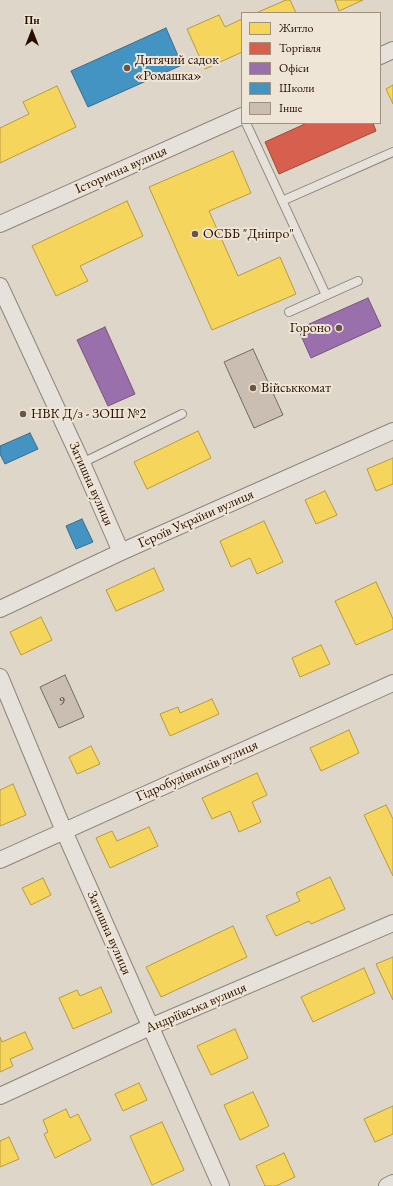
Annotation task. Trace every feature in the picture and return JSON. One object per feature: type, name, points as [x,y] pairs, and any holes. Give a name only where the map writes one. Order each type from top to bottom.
[{"type":"street","points":[[381,56],[393,50]]},
{"type":"street","name":"Історична вулиця","points":[[0,224],[241,116]]},
{"type":"street","name":"Затишна вулиця","points":[[0,286],[82,463],[121,552]]},
{"type":"street","name":"Героїв України вулиця","points":[[0,608],[121,552],[393,431]]},
{"type":"street","name":"Затишна вулиця","points":[[0,677],[64,831],[221,1186]]},
{"type":"street","name":"Гідробудівників вулиця","points":[[0,860],[393,683]]},
{"type":"street","name":"Андріївська вулиця","points":[[0,1096],[150,1027],[393,923]]},
{"type":"street","points":[[387,1186],[393,1183]]},
{"type":"lane","points":[[246,124],[326,295]]},
{"type":"lane","points":[[282,201],[393,152]]},
{"type":"lane","points":[[290,312],[358,281]]},
{"type":"lane","points":[[82,463],[182,414]]},
{"type":"building: Житло","points":[[286,0],[290,0],[296,12],[258,12]]},
{"type":"building: Житло","points":[[335,0],[363,0],[339,11]]},
{"type":"building: Житло","points":[[219,15],[225,27],[241,19],[241,52],[205,69],[187,29]]},
{"type":"building: Житло","points":[[393,85],[393,104],[386,89]]},
{"type":"building: Житло","points":[[57,86],[76,127],[0,163],[0,128],[29,114],[23,102]]},
{"type":"building: Житло","name":"ОСББ \"Днiпро\"","points":[[233,151],[251,193],[209,211],[238,276],[280,257],[296,294],[212,330],[149,187]]},
{"type":"building: Житло","points":[[127,201],[143,236],[80,266],[88,281],[56,296],[32,246]]},
{"type":"building: Житло","points":[[198,431],[211,458],[147,489],[134,462]]},
{"type":"building: Житло","points":[[393,458],[393,484],[376,491],[367,469]]},
{"type":"building: Житло","points":[[325,491],[337,515],[316,524],[305,500]]},
{"type":"building: Житло","points":[[264,521],[283,562],[257,574],[250,558],[231,567],[220,541]]},
{"type":"building: Житло","points":[[154,568],[164,590],[116,611],[106,590]]},
{"type":"building: Житло","points":[[376,582],[393,619],[393,629],[356,645],[335,601]]},
{"type":"building: Житло","points":[[41,617],[52,640],[21,655],[10,632]]},
{"type":"building: Житло","points":[[321,645],[330,664],[300,677],[292,658]]},
{"type":"building: Житло","points":[[212,699],[219,714],[170,736],[160,714],[178,707],[180,713]]},
{"type":"building: Житло","points":[[349,730],[359,753],[321,771],[310,748]]},
{"type":"building: Житло","points":[[91,746],[100,764],[77,774],[69,757]]},
{"type":"building: Житло","points":[[257,773],[267,795],[252,802],[261,822],[239,832],[230,811],[212,819],[202,798]]},
{"type":"building: Житло","points":[[13,784],[26,815],[0,826],[0,790]]},
{"type":"building: Житло","points":[[386,805],[393,819],[393,876],[364,815]]},
{"type":"building: Житло","points":[[149,827],[158,846],[110,868],[96,838],[112,831],[117,841]]},
{"type":"building: Житло","points":[[330,877],[345,909],[311,924],[309,921],[276,936],[266,916],[300,901],[296,893]]},
{"type":"building: Житло","points":[[43,878],[51,895],[31,905],[22,888]]},
{"type":"building: Житло","points":[[233,926],[247,957],[161,997],[146,967]]},
{"type":"building: Житло","points":[[393,957],[393,1000],[376,964]]},
{"type":"building: Житло","points":[[364,968],[375,993],[313,1022],[301,997]]},
{"type":"building: Житло","points":[[101,987],[112,1012],[73,1029],[59,998],[77,990],[80,996]]},
{"type":"building: Житло","points":[[235,1029],[248,1058],[211,1075],[197,1046]]},
{"type":"building: Житло","points":[[25,1032],[33,1049],[10,1059],[13,1066],[0,1072],[0,1037],[2,1042]]},
{"type":"building: Житло","points":[[139,1083],[147,1100],[123,1111],[115,1094]]},
{"type":"building: Житло","points":[[253,1092],[269,1126],[240,1140],[224,1105]]},
{"type":"building: Житло","points":[[393,1106],[393,1134],[375,1142],[364,1119]]},
{"type":"building: Житло","points":[[66,1109],[70,1118],[78,1114],[91,1140],[55,1158],[44,1134],[48,1132],[43,1120]]},
{"type":"building: Житло","points":[[162,1122],[184,1170],[152,1185],[130,1136]]},
{"type":"building: Житло","points":[[9,1137],[19,1159],[0,1167],[0,1141]]},
{"type":"building: Житло","points":[[284,1153],[295,1177],[276,1186],[265,1186],[256,1166]]},
{"type":"building: Торгівля","points":[[305,124],[373,124],[376,131],[279,174],[265,142]]},
{"type":"building: Офіси","name":"Гороно","points":[[368,298],[381,326],[311,358],[298,329]]},
{"type":"building: Офіси","points":[[105,327],[135,394],[108,406],[77,340]]},
{"type":"building: Школи","name":"Дитячий садок «Ромашка»","points":[[166,28],[182,65],[88,107],[71,71]]},
{"type":"building: Школи","points":[[30,433],[38,449],[5,464],[0,454],[0,446]]},
{"type":"building: Школи","points":[[82,519],[93,542],[76,549],[66,526]]},
{"type":"building: Інше","name":"Військкомат","points":[[253,349],[283,415],[254,428],[224,362]]},
{"type":"building: Інше","points":[[65,675],[84,717],[59,728],[40,687]]},
{"type":"place","name":"Дитячий садок «Ромашка»","points":[[127,68]]},
{"type":"place","name":"ОСББ \"Днiпро\"","points":[[195,234]]},
{"type":"place","name":"Гороно","points":[[339,328]]},
{"type":"place","name":"Військкомат","points":[[253,388]]},
{"type":"place","name":"НВК Д/з - ЗОШ №2","points":[[23,414]]}]
